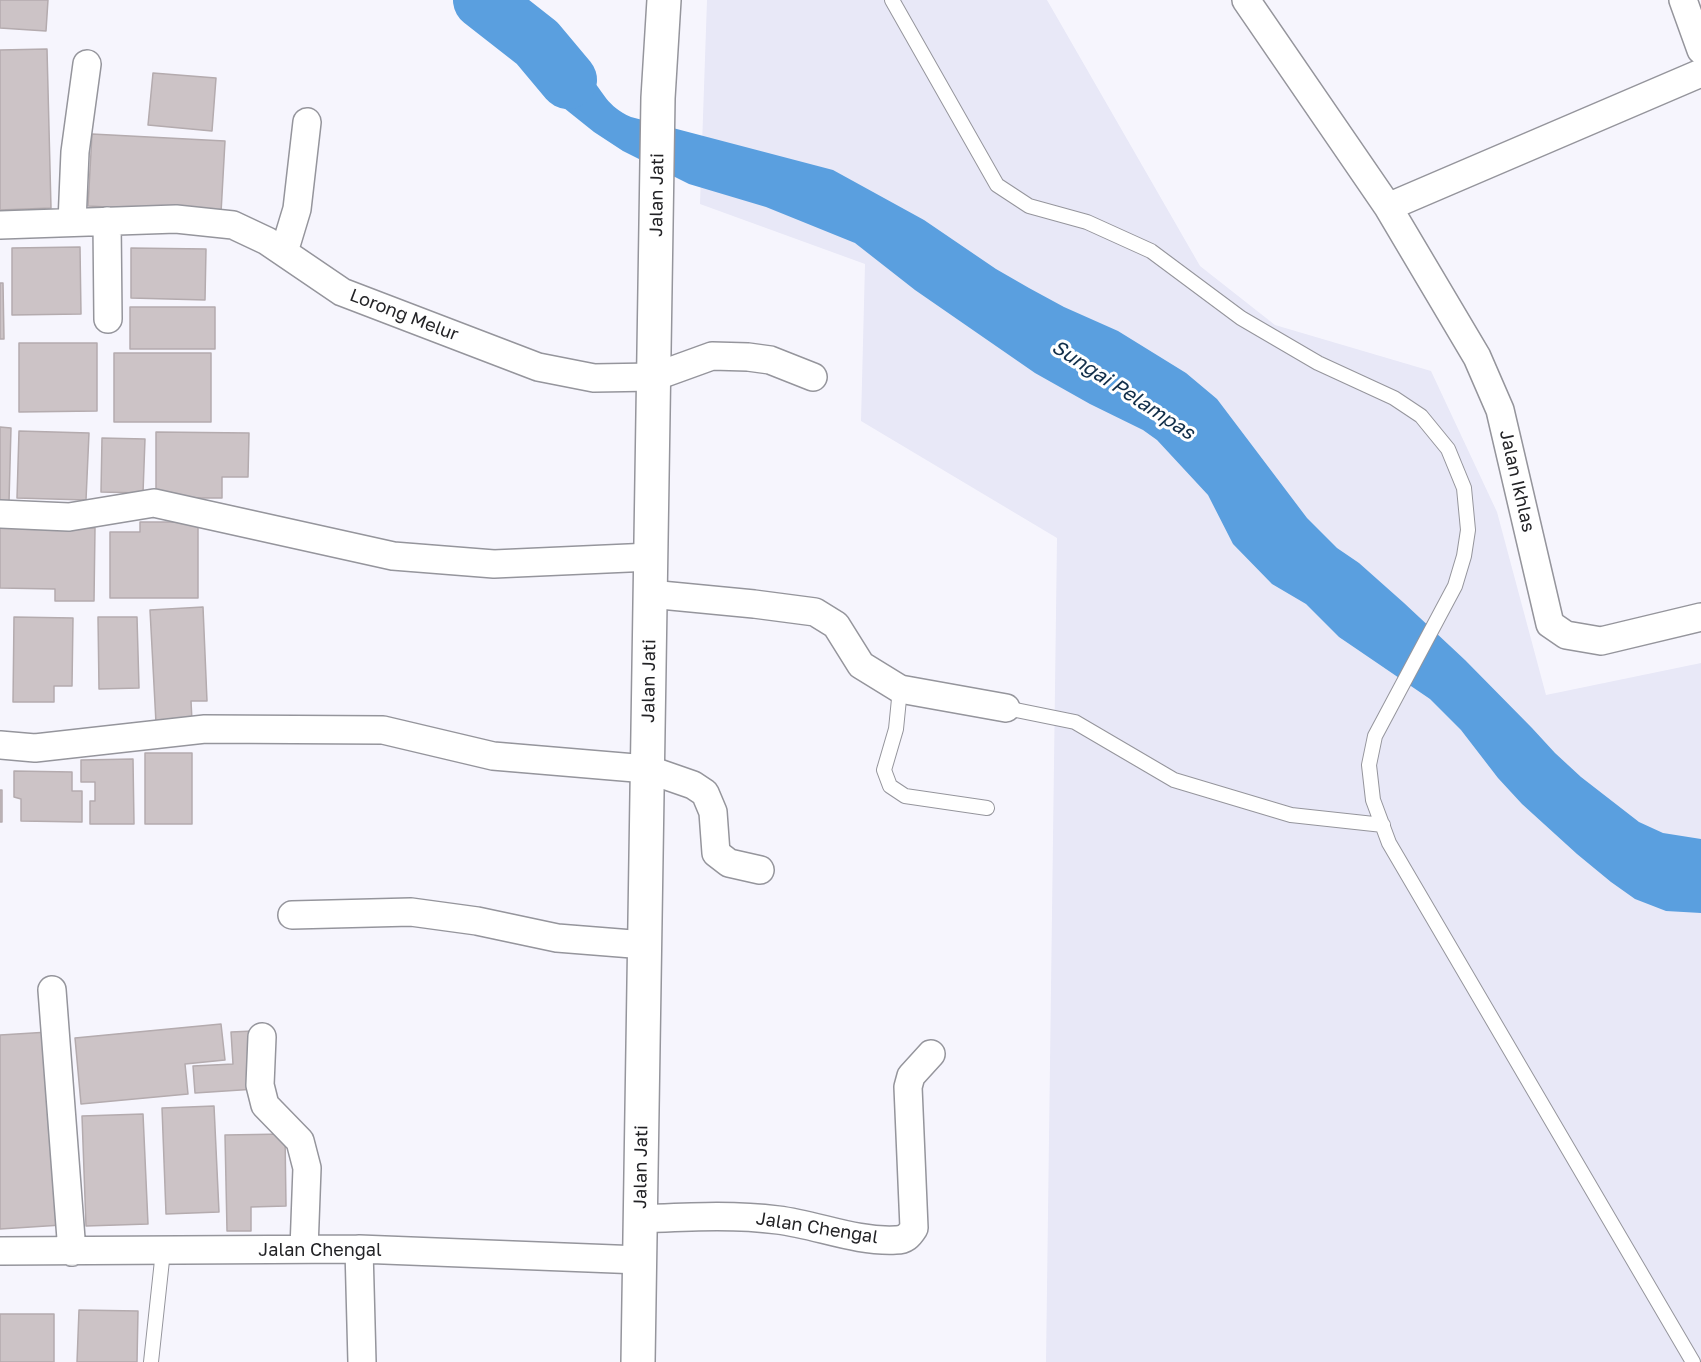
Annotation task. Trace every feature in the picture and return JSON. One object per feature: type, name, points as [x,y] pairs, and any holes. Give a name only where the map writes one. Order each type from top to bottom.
[{"type":"street","name":"Jalan Jati","points":[[638,1362],[658,98],[664,0]]},
{"type":"street","name":"Jalan Ikhlas","points":[[1246,0],[1388,207],[1477,357],[1500,410],[1550,624],[1566,635],[1601,641],[1701,617]]},
{"type":"street","points":[[1683,0],[1701,50]]},
{"type":"street","points":[[72,222],[75,152],[87,64]]},
{"type":"street","points":[[1388,207],[1701,73]]},
{"type":"street","points":[[284,252],[297,210],[307,122]]},
{"type":"street","name":"Lorong Melur","points":[[0,225],[176,219],[233,225],[267,241],[342,292],[538,367],[594,378],[654,377],[712,356],[748,357],[770,360],[813,377]]},
{"type":"street","points":[[106,221],[108,320]]},
{"type":"street","points":[[0,514],[69,517],[154,503],[393,556],[494,564],[651,557]]},
{"type":"street","points":[[650,594],[815,612],[836,625],[861,665],[900,689],[1006,708]]},
{"type":"street","points":[[0,745],[35,748],[205,729],[383,730],[494,756],[647,769],[693,785],[705,793],[713,812],[716,853],[729,863],[760,870]]},
{"type":"street","points":[[292,915],[411,912],[477,921],[557,938],[645,945]]},
{"type":"street","points":[[52,990],[72,1252]]},
{"type":"street","points":[[262,1037],[260,1085],[265,1105],[300,1141],[307,1168],[304,1250]]},
{"type":"street","name":"Jalan Chengal","points":[[640,1219],[712,1215],[780,1220],[847,1236],[898,1240],[908,1237],[914,1228],[908,1087],[911,1076],[931,1054]]},
{"type":"street","points":[[359,1249],[362,1362]]},
{"type":"street","name":"Jalan Chengal","points":[[0,1251],[359,1249],[640,1260]]},
{"type":"lane","points":[[892,0],[998,185],[1029,206],[1088,222],[1151,251],[1241,318],[1318,363],[1394,398],[1421,416],[1448,449],[1464,488],[1468,530],[1464,556],[1455,586],[1375,736],[1369,765],[1373,800],[1389,843],[1693,1362]]},
{"type":"lane","points":[[900,689],[896,729],[884,770],[890,786],[905,796],[987,808]]},
{"type":"lane","points":[[1006,708],[1075,722],[1174,780],[1291,815],[1383,825]]},
{"type":"lane","points":[[152,1362],[163,1251]]},
{"type":"shaded area","points":[[707,0],[1047,0],[1200,266],[1275,325],[1431,371],[1497,512],[1546,695],[1701,663],[1701,1362],[1046,1362],[1057,538],[861,421],[865,264],[700,204]]},
{"type":"water","points":[[534,16],[611,104],[623,113],[833,170],[924,220],[996,269],[1029,288],[1064,307],[1118,331],[1186,373],[1217,399],[1307,518],[1337,548],[1359,563],[1465,660],[1581,777],[1639,822],[1663,833],[1701,839],[1701,913],[1666,911],[1635,899],[1577,854],[1522,804],[1498,778],[1461,730],[1430,699],[1339,637],[1306,604],[1272,584],[1233,544],[1208,495],[1157,440],[1143,430],[1035,373],[915,290],[855,243],[766,207],[689,184],[623,151],[594,132],[549,96],[497,39],[512,24]]},
{"type":"building","points":[[0,0],[48,0],[46,31],[0,28]]},
{"type":"building","points":[[47,49],[51,208],[0,210],[0,50]]},
{"type":"building","points":[[153,73],[216,78],[212,131],[148,125]]},
{"type":"building","points":[[92,134],[225,141],[221,213],[88,206]]},
{"type":"building","points":[[80,247],[81,314],[12,315],[12,248]]},
{"type":"building","points":[[131,248],[206,249],[205,300],[131,298]]},
{"type":"building","points":[[0,283],[3,283],[4,339],[0,339]]},
{"type":"building","points":[[130,307],[215,307],[215,349],[130,349]]},
{"type":"building","points":[[19,343],[97,343],[97,411],[19,412]]},
{"type":"building","points":[[114,353],[211,353],[211,422],[114,422]]},
{"type":"building","points":[[0,427],[11,428],[9,502],[0,501]]},
{"type":"building","points":[[19,431],[89,433],[86,500],[17,498]]},
{"type":"building","points":[[156,432],[249,433],[248,477],[222,477],[222,498],[156,498]]},
{"type":"building","points":[[102,438],[145,439],[143,493],[101,492]]},
{"type":"building","points":[[140,522],[198,522],[198,598],[110,598],[110,532],[140,532]]},
{"type":"building","points":[[0,527],[95,528],[94,601],[55,601],[55,589],[0,588]]},
{"type":"building","points":[[203,607],[207,701],[191,701],[192,721],[156,723],[150,610]]},
{"type":"building","points":[[14,617],[73,618],[72,686],[54,686],[54,702],[13,702]]},
{"type":"building","points":[[98,617],[137,617],[139,688],[99,689]]},
{"type":"building","points":[[145,753],[192,753],[192,824],[145,824]]},
{"type":"building","points":[[133,759],[134,824],[90,824],[90,801],[95,801],[95,782],[81,782],[81,760]]},
{"type":"building","points":[[14,771],[72,772],[72,791],[82,791],[82,822],[21,821],[21,799],[14,797]]},
{"type":"building","points":[[0,790],[2,790],[2,822],[0,822]]},
{"type":"building","points":[[221,1024],[225,1060],[185,1064],[188,1094],[81,1104],[75,1038]]},
{"type":"building","points":[[253,1031],[256,1089],[195,1093],[193,1066],[233,1064],[231,1032]]},
{"type":"building","points":[[49,1032],[62,1225],[0,1229],[0,1035]]},
{"type":"building","points":[[214,1106],[219,1212],[166,1214],[162,1108]]},
{"type":"building","points":[[143,1114],[148,1224],[86,1226],[82,1116]]},
{"type":"building","points":[[285,1134],[286,1206],[251,1207],[251,1231],[227,1231],[225,1135]]},
{"type":"building","points":[[79,1310],[138,1311],[137,1362],[77,1362]]},
{"type":"building","points":[[0,1314],[54,1314],[54,1362],[0,1362]]},
{"type":"waterway","name":"Sungai Pelampas","points":[[482,0],[537,43],[568,80]]}]
